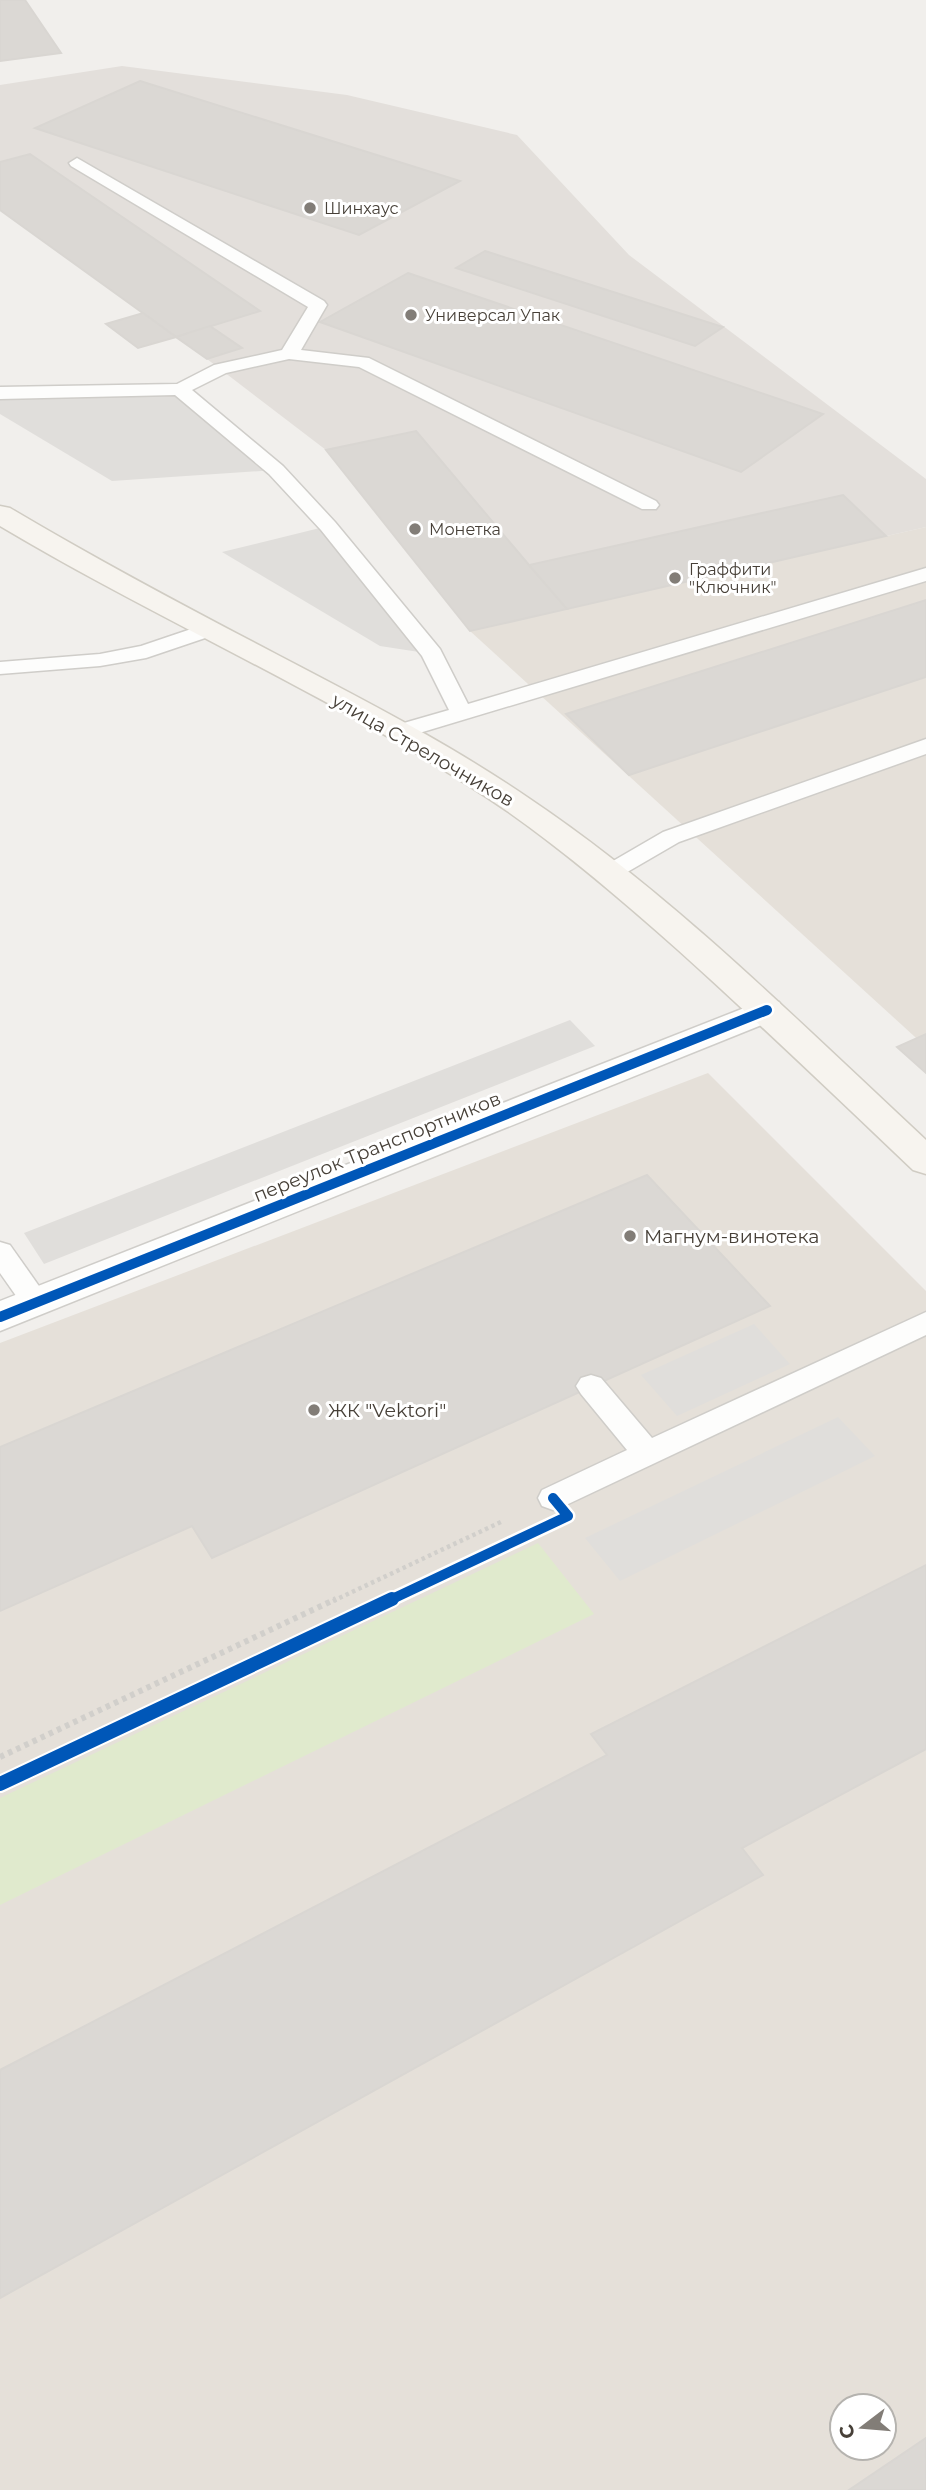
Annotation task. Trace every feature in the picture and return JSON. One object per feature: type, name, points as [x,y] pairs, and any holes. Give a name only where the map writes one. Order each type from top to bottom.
[{"type":"main road","name":"улица Стрелочников","points":[[3,519],[398,732],[496,790],[609,873],[767,1010],[926,1161]]},
{"type":"street","name":"переулок Транспортников","points":[[0,1317],[767,1010]]},
{"type":"lane","points":[[77,163],[317,305],[289,354]]},
{"type":"lane","points":[[0,393],[180,388],[220,369],[289,354],[363,362],[649,505]]},
{"type":"lane","points":[[180,388],[276,470],[328,526],[432,654],[462,713]]},
{"type":"lane","points":[[398,732],[926,574]]},
{"type":"lane","points":[[0,668],[111,658],[146,652],[206,630]]},
{"type":"lane","points":[[609,873],[671,837],[926,746]]},
{"type":"lane","points":[[0,1252],[36,1303]]},
{"type":"lane","points":[[553,1498],[926,1323]]},
{"type":"lane","points":[[591,1386],[648,1454]]},
{"type":"path","points":[[0,1757],[553,1498]]},
{"type":"shaded area","points":[[122,66],[347,95],[517,135],[629,255],[926,479],[926,527],[470,631],[326,450],[207,359],[0,210],[0,85]]},
{"type":"shaded area","points":[[180,389],[276,470],[112,481],[0,414],[0,393]]},
{"type":"shaded area","points":[[328,526],[432,654],[380,646],[222,552]]},
{"type":"shaded area","points":[[926,527],[926,1047],[470,631]]},
{"type":"shaded area","points":[[570,1020],[595,1046],[44,1264],[24,1233]]},
{"type":"shaded area","points":[[708,1073],[926,1291],[926,2490],[0,2490],[0,1343]]},
{"type":"shaded area","points":[[754,1324],[790,1364],[677,1416],[641,1375]]},
{"type":"shaded area","points":[[838,1417],[875,1456],[620,1581],[585,1538]]},
{"type":"green space","points":[[538,1543],[594,1614],[0,1905],[0,1798]]},
{"type":"building","points":[[0,0],[25,0],[61,53],[0,61]]},
{"type":"building","points":[[140,81],[460,181],[359,235],[35,128]]},
{"type":"building","points":[[30,154],[260,311],[176,337],[0,210],[0,162]]},
{"type":"building","points":[[485,251],[723,327],[695,346],[456,268]]},
{"type":"building","points":[[408,273],[823,414],[741,472],[320,322]]},
{"type":"building","points":[[143,313],[176,337],[138,348],[106,324]]},
{"type":"building","points":[[210,326],[242,348],[207,359],[176,337]]},
{"type":"building","points":[[416,431],[567,609],[470,631],[326,450]]},
{"type":"building","points":[[843,495],[886,536],[567,609],[529,565]]},
{"type":"building","points":[[926,600],[926,677],[629,775],[566,714]]},
{"type":"building","points":[[926,1034],[926,1073],[897,1047]]},
{"type":"building","name":"ЖК \"Vektori\"","points":[[647,1175],[770,1306],[212,1558],[192,1526],[0,1611],[0,1447]]},
{"type":"building","points":[[926,1565],[926,1749],[742,1848],[763,1875],[0,2298],[0,2070],[607,1755],[591,1734]]},
{"type":"building","points":[[926,2438],[926,2490],[849,2490],[890,2462],[898,2462],[898,2457]]},
{"type":"cycle path","points":[[0,1317],[767,1010]]},
{"type":"cycle path","points":[[0,1784],[568,1516],[553,1498]]},
{"type":"place","name":"Шинхаус","points":[[310,208]]},
{"type":"place","name":"Универсал Упак","points":[[411,315]]},
{"type":"place","name":"Монетка","points":[[415,529]]},
{"type":"place","name":"Граффити \"Ключник\"","points":[[675,578]]},
{"type":"place","name":"Магнум-винотека","points":[[630,1236]]},
{"type":"place","name":"ЖК \"Vektori\"","points":[[314,1410]]}]
